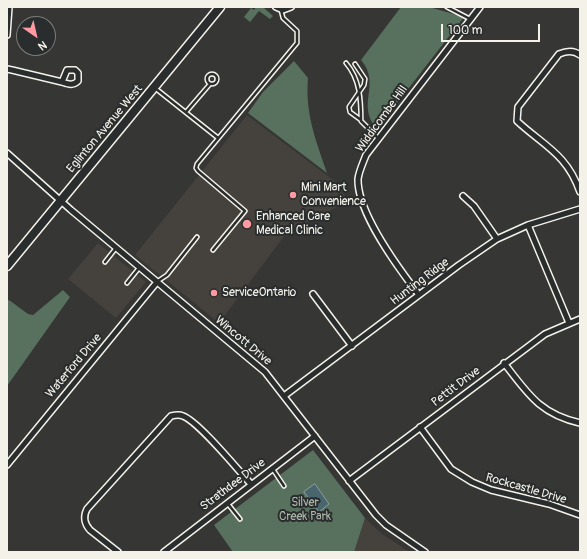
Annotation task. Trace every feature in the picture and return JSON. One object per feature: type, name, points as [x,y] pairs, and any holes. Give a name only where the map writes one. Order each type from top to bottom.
[{"type":"main road","name":"Eglinton Avenue West","points":[[7,266],[60,200],[155,88],[220,7]]},
{"type":"street","points":[[7,35],[10,7]]},
{"type":"street","points":[[276,7],[281,10],[291,7]]},
{"type":"street","name":"Widdicombe Hill","points":[[419,295],[389,255],[363,203],[359,190],[358,178],[366,156],[378,139],[480,7]]},
{"type":"street","points":[[580,55],[577,52],[566,51],[559,54],[518,107],[517,121],[558,153],[575,176],[580,192]]},
{"type":"street","points":[[7,69],[62,82]]},
{"type":"street","name":"Wincott Drive","points":[[8,155],[116,248],[265,372],[349,481],[386,525],[425,552]]},
{"type":"street","points":[[464,196],[474,206],[497,239]]},
{"type":"street","name":"Hunting Ridge","points":[[284,396],[419,295],[497,239],[528,225],[580,209]]},
{"type":"street","points":[[528,225],[569,323]]},
{"type":"street","name":"Waterford Drive","points":[[7,465],[19,447],[157,282]]},
{"type":"street","points":[[313,294],[352,346]]},
{"type":"street","name":"Pettit Drive","points":[[349,481],[545,334],[580,319]]},
{"type":"street","points":[[504,364],[528,395],[546,411],[580,423]]},
{"type":"street","points":[[118,552],[86,525],[84,515],[87,509],[171,416],[177,414],[188,419],[208,437],[251,484]]},
{"type":"street","name":"Rockcastle Drive","points":[[420,427],[451,469],[472,482],[491,490],[549,504],[580,515]]},
{"type":"street","name":"Strathdee Drive","points":[[164,552],[227,502],[315,436]]},
{"type":"lane","points":[[447,7],[471,19]]},
{"type":"lane","points":[[213,250],[245,211],[196,168],[197,164],[297,43],[297,31],[283,18],[281,10]]},
{"type":"lane","points":[[346,63],[351,69],[362,98],[361,121]]},
{"type":"lane","points":[[355,64],[365,78],[364,85],[359,90],[349,107],[350,112],[378,139]]},
{"type":"lane","points":[[186,112],[210,84],[215,84],[217,81],[216,75],[212,74],[208,76],[207,79],[210,84]]},
{"type":"lane","points":[[155,88],[218,138]]},
{"type":"lane","points":[[157,282],[167,275],[197,237]]},
{"type":"lane","points":[[105,262],[116,248]]},
{"type":"lane","points":[[127,283],[140,267]]},
{"type":"lane","points":[[272,468],[284,486]]},
{"type":"lane","points":[[227,502],[240,519]]},
{"type":"shaded area","points":[[247,115],[337,183],[348,201],[285,235],[219,323],[135,255]]},
{"type":"shaded area","points":[[98,243],[146,282],[116,318],[68,279]]},
{"type":"shaded area","points":[[365,518],[382,534],[410,552],[354,552]]},
{"type":"green space","points":[[256,7],[263,7],[273,16],[270,19],[259,11],[250,22],[244,17],[251,8],[254,10]]},
{"type":"green space","points":[[401,7],[429,7],[464,17],[377,129],[371,120],[368,111],[369,78],[367,69],[361,60]]},
{"type":"green space","points":[[294,61],[308,78],[308,104],[312,127],[327,173],[248,113],[263,92]]},
{"type":"green space","points":[[63,290],[70,297],[7,386],[7,301],[9,300],[28,314],[33,315]]},
{"type":"green space","name":"Silver Creek Park","points":[[313,450],[365,518],[354,552],[233,552],[214,525]]},
{"type":"water","points":[[315,484],[329,504],[319,512],[304,492]]},
{"type":"place","name":"Mini Mart Convenience","points":[[293,195]]},
{"type":"place","name":"Enhanced Care Medical Clinic","points":[[247,224]]},
{"type":"place","name":"ServiceOntario","points":[[214,293]]}]
